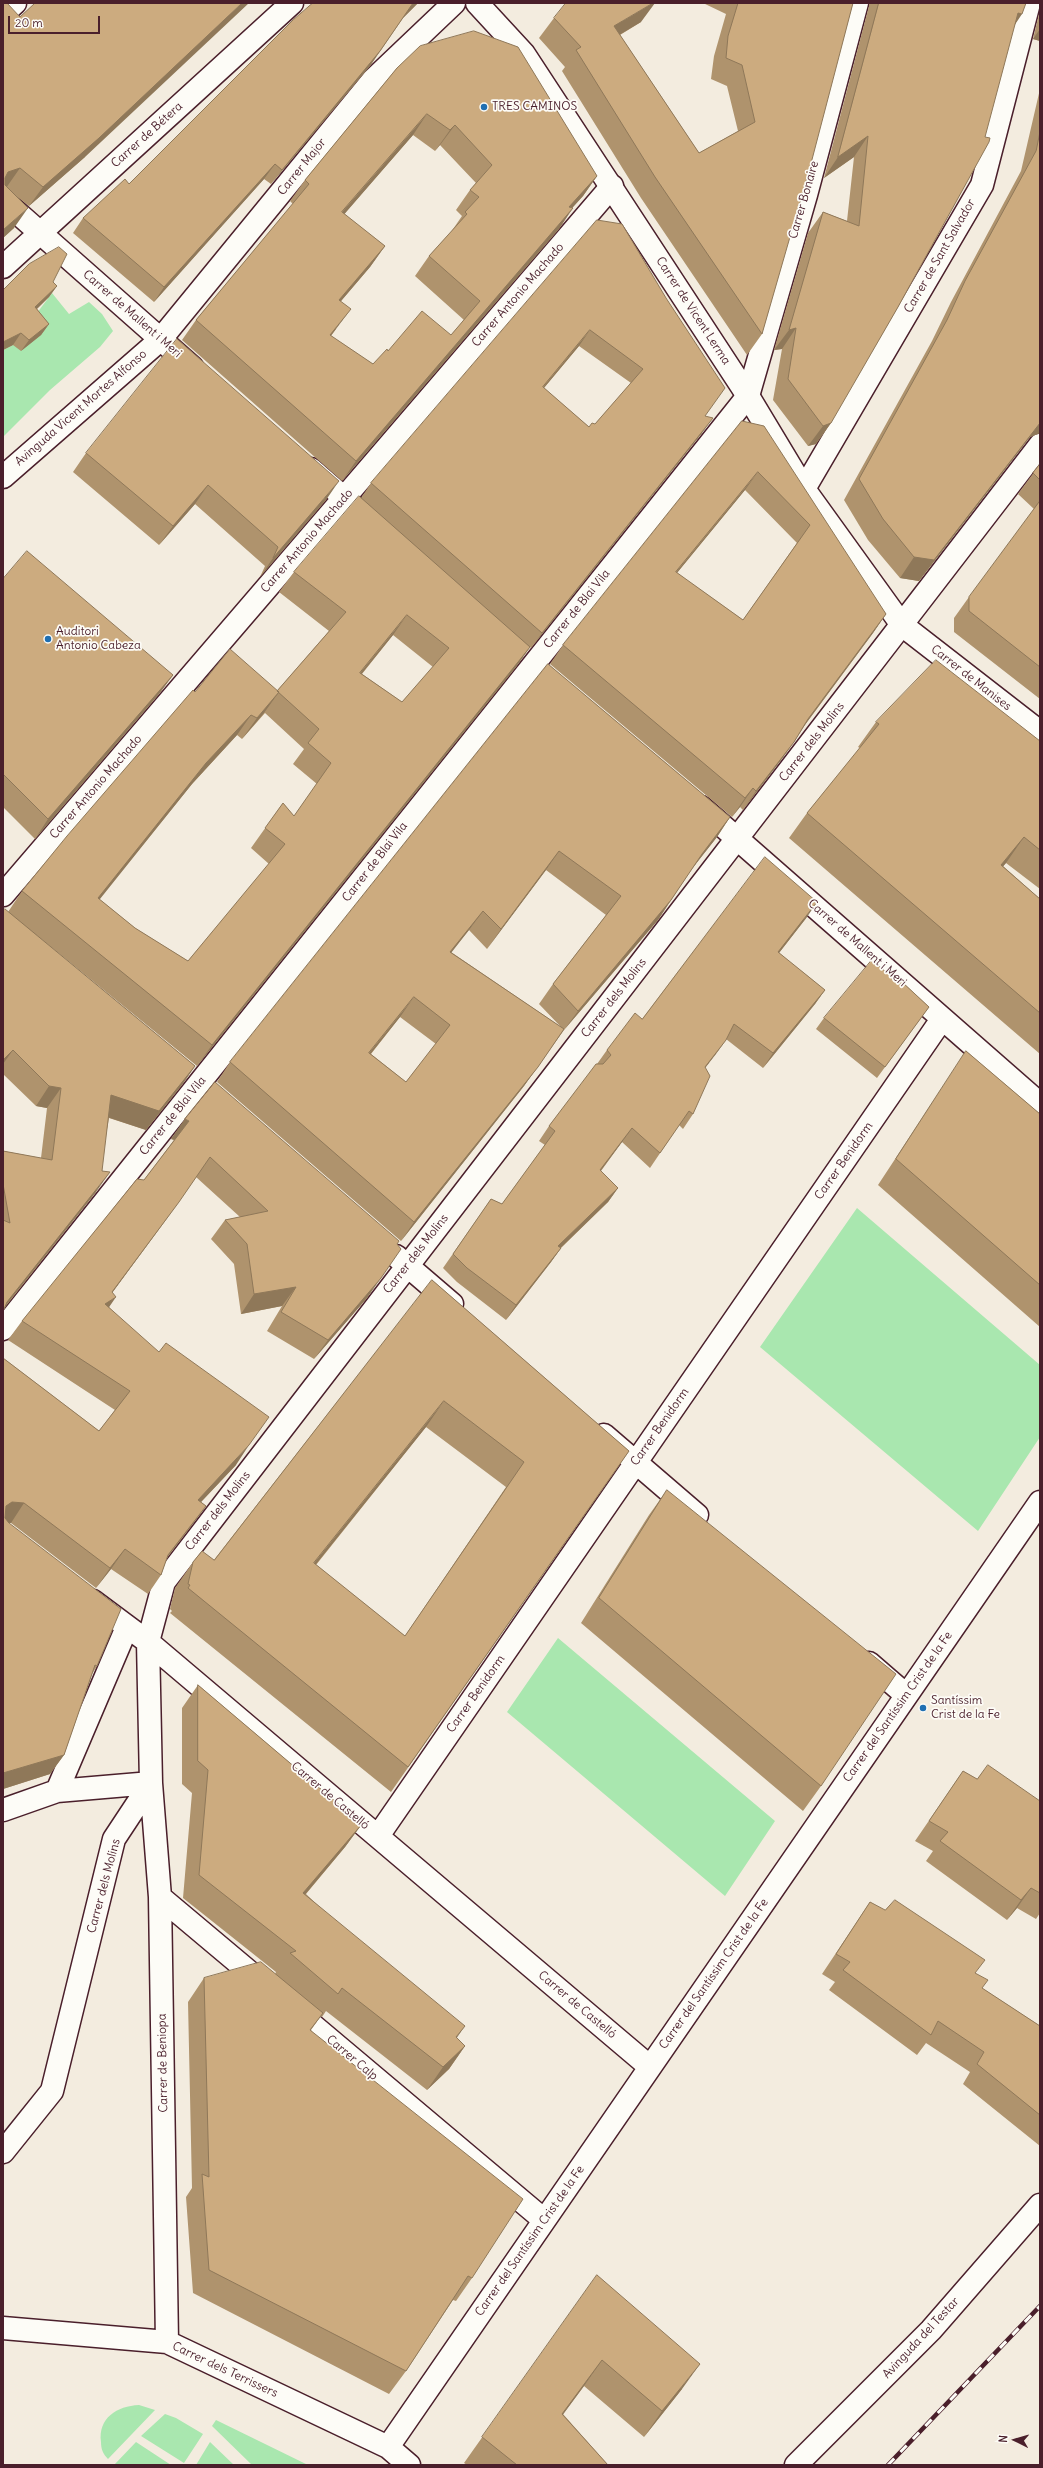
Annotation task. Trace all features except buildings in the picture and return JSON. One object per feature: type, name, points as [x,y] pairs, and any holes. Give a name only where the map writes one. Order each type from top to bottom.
[{"type":"street","points":[[3,14],[15,3]]},
{"type":"street","name":"Carrer de Bétera","points":[[3,267],[292,3]]},
{"type":"street","name":"Carrer Major","points":[[160,340],[374,80],[454,3]]},
{"type":"street","name":"Carrer de Vicent Lerma","points":[[477,3],[524,54],[612,186],[748,396],[804,489],[902,625]]},
{"type":"street","name":"Carrer Bonaire","points":[[748,396],[806,195],[857,3]]},
{"type":"street","name":"Carrer de Sant Salvador","points":[[804,489],[982,185],[1029,3]]},
{"type":"street","name":"Carrer Antonio Machado","points":[[3,895],[612,186]]},
{"type":"street","name":"Carrer de Mallent i Meri","points":[[3,200],[160,340],[208,380]]},
{"type":"street","name":"Avinguda Vicent Mortes Alfonso","points":[[3,477],[160,340]]},
{"type":"street","name":"Carrer de Blai Vila","points":[[3,1329],[200,1083],[526,659],[748,396]]},
{"type":"street","name":"Carrer dels Molins","points":[[3,2152],[52,2091],[114,1839],[151,1783],[148,1642],[164,1582],[1040,445]]},
{"type":"street","points":[[297,457],[391,539]]},
{"type":"street","name":"Carrer de Manises","points":[[902,625],[1040,732]]},
{"type":"street","points":[[526,659],[550,680]]},
{"type":"street","name":"Carrer de Mallent i Meri","points":[[683,792],[738,838],[1040,1104]]},
{"type":"street","name":"Carrer Benidorm","points":[[378,1836],[942,1019]]},
{"type":"street","points":[[181,1068],[217,1099]]},
{"type":"street","points":[[384,1245],[468,1317]]},
{"type":"street","points":[[588,1421],[714,1530]]},
{"type":"street","name":"Carrer del Santíssim Crist de la Fe","points":[[388,2447],[1040,1502]]},
{"type":"street","name":"Carrer de Castelló","points":[[78,1589],[148,1642],[650,2067]]},
{"type":"street","points":[[58,1791],[128,1627]]},
{"type":"street","points":[[852,1649],[906,1695]]},
{"type":"street","points":[[3,1810],[58,1791],[151,1783]]},
{"type":"street","name":"Carrer de Beniopa","points":[[151,1783],[160,1897],[167,2342]]},
{"type":"street","name":"Carrer Calp","points":[[160,1897],[544,2220]]},
{"type":"street","name":"Avinguda del Testar","points":[[796,2465],[931,2330],[1040,2205]]},
{"type":"street","name":"Carrer dels Terrissers","points":[[3,2328],[167,2342],[388,2447],[410,2465]]},
{"type":"green space","points":[[52,293],[69,314],[89,302],[102,314],[113,331],[100,347],[50,390],[3,437],[3,350],[13,345]]},
{"type":"green space","points":[[857,1208],[1040,1365],[1040,1437],[978,1531],[760,1347]]},
{"type":"green space","points":[[558,1638],[775,1821],[725,1896],[507,1712]]},
{"type":"green space","points":[[139,2405],[155,2410],[108,2459],[101,2445],[101,2434],[106,2420],[111,2415],[123,2408]]},
{"type":"green space","points":[[165,2414],[176,2418],[203,2434],[184,2463],[141,2436]]},
{"type":"green space","points":[[216,2420],[308,2465],[252,2465],[212,2426]]},
{"type":"green space","points":[[136,2442],[171,2465],[114,2465]]},
{"type":"green space","points":[[210,2442],[234,2465],[196,2465]]},
{"type":"railway","points":[[888,2465],[1040,2306]]},
{"type":"place","name":"TRES CAMINOS","points":[[484,107]]},
{"type":"place","name":"Auditori Antonio Cabeza","points":[[48,639]]},
{"type":"place","name":"Santíssim Crist de la Fe","points":[[923,1708]]}]
